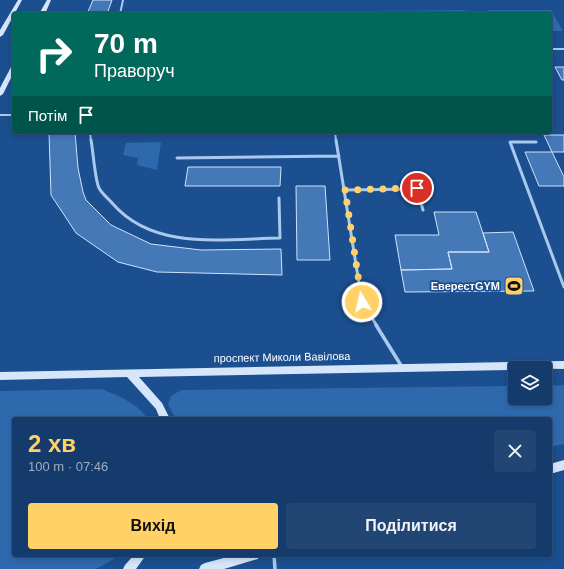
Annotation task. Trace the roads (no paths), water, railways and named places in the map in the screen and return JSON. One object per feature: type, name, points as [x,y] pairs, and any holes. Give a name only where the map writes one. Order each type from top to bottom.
[{"type":"main road","points":[[13,12],[20,0]]},
{"type":"main road","points":[[43,12],[49,0]]},
{"type":"main road","points":[[0,35],[12,14]]},
{"type":"main road","points":[[0,94],[12,71]]},
{"type":"main road","name":"проспект Миколи Вавілова","points":[[0,376],[564,365]]},
{"type":"main road","points":[[129,373],[158,406],[164,417]]},
{"type":"main road","points":[[552,468],[564,464]]},
{"type":"main road","points":[[129,569],[139,557]]},
{"type":"main road","points":[[205,569],[247,557]]},
{"type":"lane","points":[[120,12],[123,0]]},
{"type":"lane","points":[[552,49],[564,49]]},
{"type":"lane","points":[[0,116],[12,115]]},
{"type":"lane","points":[[90,134],[99,188],[120,212],[151,231],[167,236],[201,239],[280,238],[279,198]]},
{"type":"lane","points":[[335,134],[362,302],[403,368]]},
{"type":"lane","points":[[536,142],[510,142],[564,286]]},
{"type":"lane","points":[[177,158],[339,156]]},
{"type":"lane","points":[[345,190],[417,188],[423,210]]},
{"type":"lane","points":[[274,557],[275,569]]},
{"type":"place","name":"ЕверестGYM","points":[[514,286]]}]
